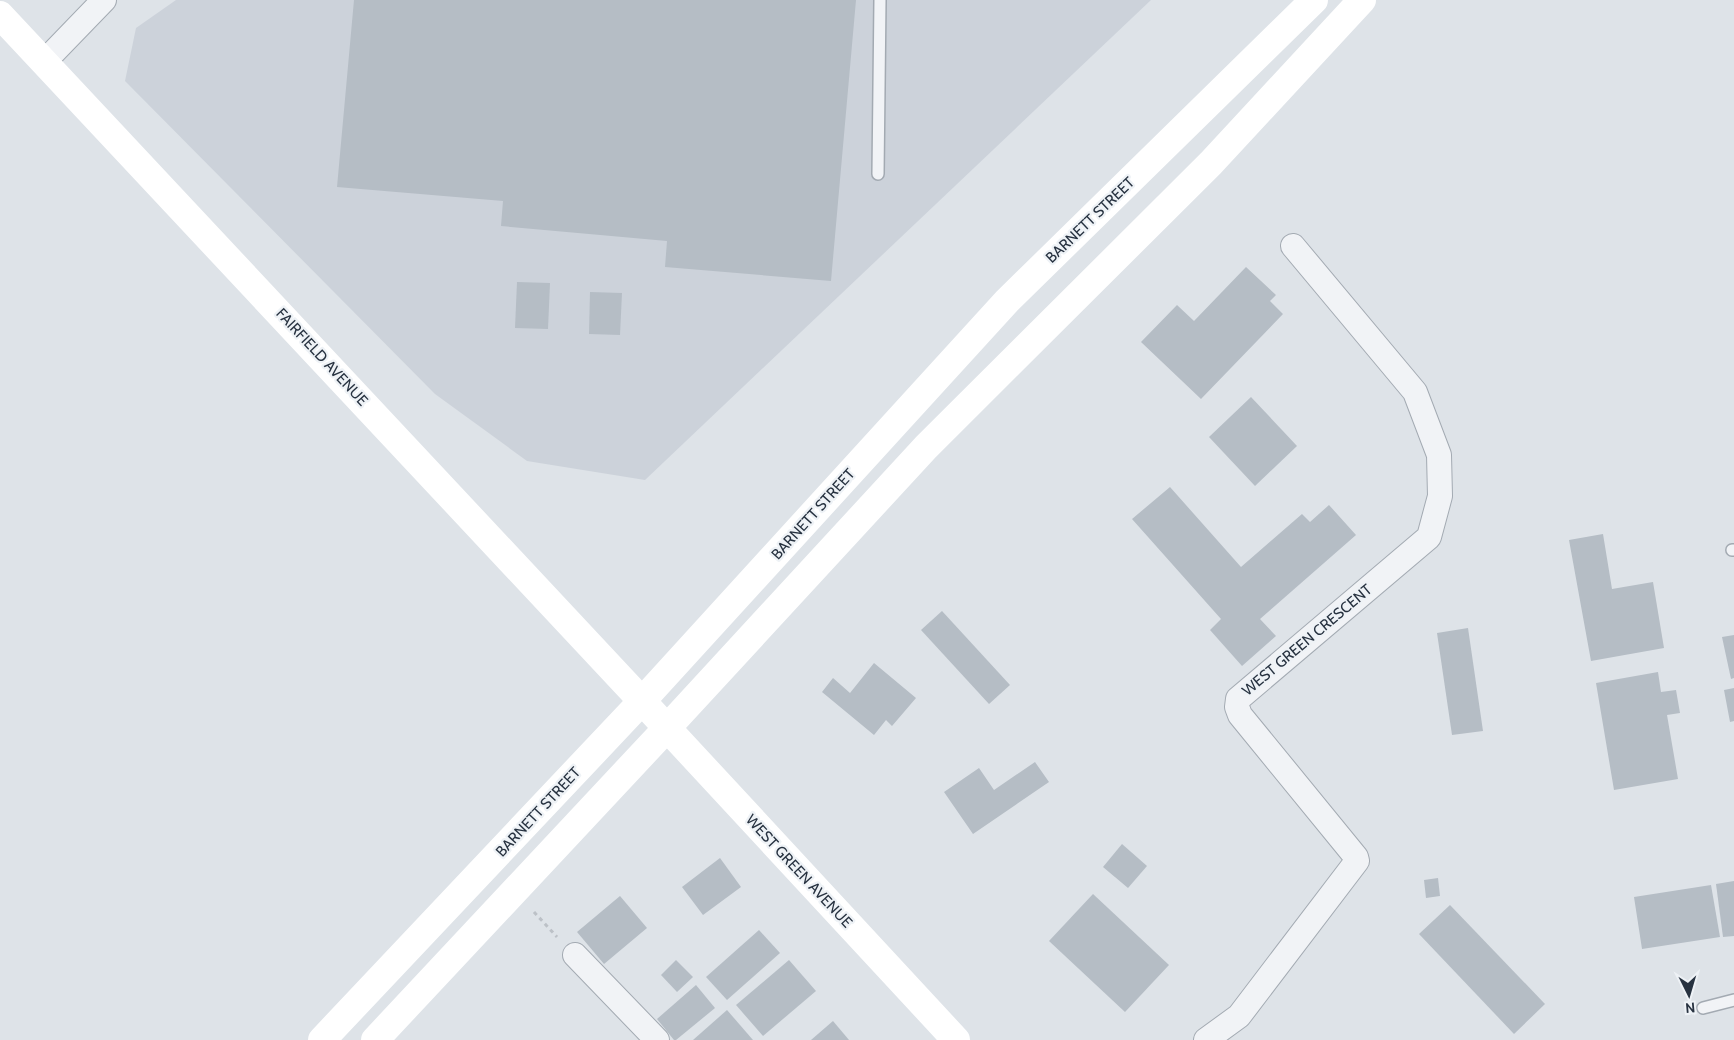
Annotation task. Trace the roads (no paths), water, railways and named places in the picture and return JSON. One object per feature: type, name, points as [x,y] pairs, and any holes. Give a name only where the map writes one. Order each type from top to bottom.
[{"type":"main road","name":"BARNETT STREET","points":[[322,1040],[642,701],[1007,301],[1314,0]]},
{"type":"main road","points":[[375,1040],[667,728],[926,447],[1211,163],[1362,0]]},
{"type":"main road","name":"FAIRFIELD AVENUE","points":[[0,15],[642,701]]},
{"type":"main road","name":"WEST GREEN AVENUE","points":[[642,701],[956,1040]]},
{"type":"street","points":[[0,4],[5,0]]},
{"type":"street","points":[[44,61],[104,0]]},
{"type":"street","name":"WEST GREEN CRESCENT","points":[[1206,1040],[1239,1016],[1357,861],[1350,849],[1240,715],[1237,707],[1238,699],[1429,537],[1440,496],[1439,455],[1415,392],[1293,246]]},
{"type":"street","points":[[575,955],[656,1039]]},
{"type":"lane","points":[[878,174],[880,0]]},
{"type":"lane","points":[[1703,1008],[1734,1000]]}]
